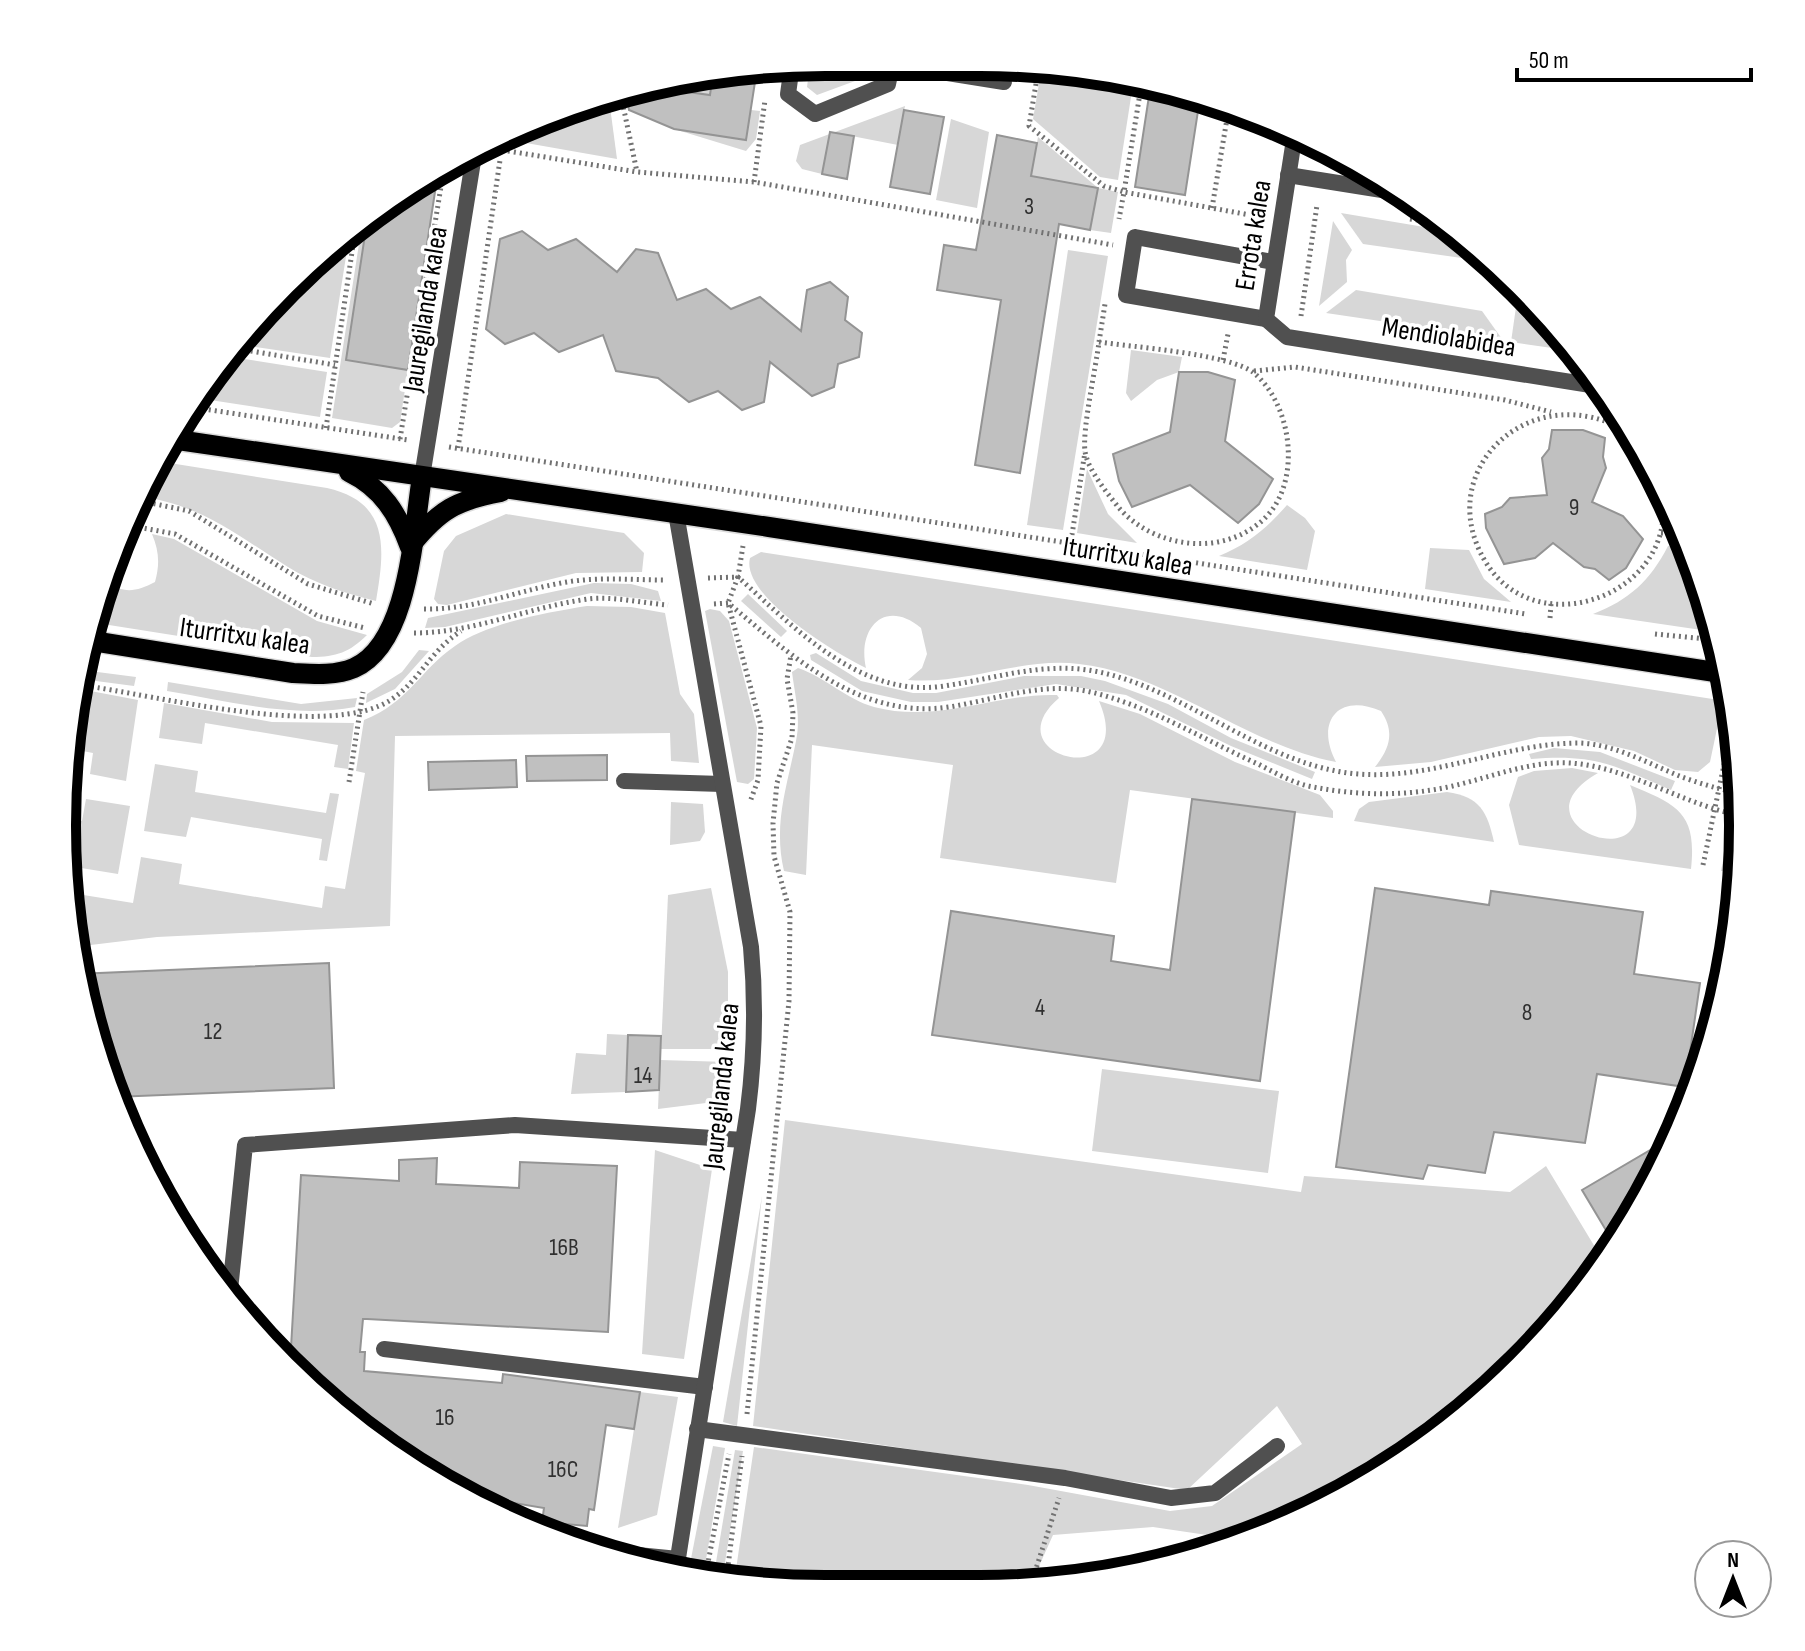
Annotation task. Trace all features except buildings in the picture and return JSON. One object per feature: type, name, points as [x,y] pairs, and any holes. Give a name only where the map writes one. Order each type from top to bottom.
[{"type":"main road","name":"Iturritxu kalea","points":[[182,441],[520,489],[1713,672]]},
{"type":"main road","name":"Iturritxu kalea","points":[[335,465],[370,482],[401,524],[410,547]]},
{"type":"main road","name":"Iturritxu kalea","points":[[99,642],[318,674],[355,667],[379,649],[400,609],[422,477]]},
{"type":"main road","name":"Iturritxu kalea","points":[[410,547],[434,518],[461,500],[520,489]]},
{"type":"street","points":[[790,77],[788,94],[815,114],[888,84],[890,76]]},
{"type":"street","points":[[966,76],[1004,82]]},
{"type":"street","name":"Errota kalea","points":[[1287,337],[1266,319],[1293,145]]},
{"type":"street","name":"Jauregilanda kalea","points":[[422,477],[473,164]]},
{"type":"street","points":[[1288,175],[1375,189]]},
{"type":"street","points":[[1266,319],[1126,295],[1135,237],[1273,262]]},
{"type":"street","name":"Mendiolabidea","points":[[1287,337],[1585,384]]},
{"type":"street","name":"Jauregilanda kalea","points":[[676,513],[751,947],[755,993],[755,1056],[678,1561]]},
{"type":"street","points":[[624,781],[722,784]]},
{"type":"street","points":[[231,1282],[245,1145],[515,1125],[743,1140]]},
{"type":"street","points":[[384,1349],[705,1387]]},
{"type":"street","points":[[697,1429],[1065,1478],[1171,1498],[1215,1493],[1277,1446]]},
{"type":"path","points":[[1037,79],[1029,126],[1104,186],[1248,215]]},
{"type":"path","points":[[1124,192],[1140,94]]},
{"type":"path","points":[[754,182],[766,96]]},
{"type":"path","points":[[623,105],[637,172]]},
{"type":"path","points":[[1212,208],[1227,119]]},
{"type":"path","points":[[458,448],[502,150],[637,172],[754,182],[1114,245]]},
{"type":"path","points":[[400,439],[442,182]]},
{"type":"path","points":[[1316,319],[1301,316],[1315,205],[1329,207]]},
{"type":"path","points":[[1401,218],[1422,221]]},
{"type":"path","points":[[326,428],[353,244]]},
{"type":"path","points":[[1071,541],[1099,342],[1223,360],[1253,372],[1295,367],[1505,400],[1611,423]]},
{"type":"path","points":[[246,350],[335,365]]},
{"type":"path","points":[[1085,452],[1108,495],[1131,522],[1182,544],[1220,543],[1246,531],[1266,517],[1277,499],[1289,445],[1282,416],[1253,372]]},
{"type":"path","points":[[202,409],[1565,620]]},
{"type":"path","points":[[1554,413],[1517,425],[1488,452],[1472,488],[1471,527],[1486,563],[1514,590],[1551,604],[1580,604],[1607,596],[1619,589],[1650,559],[1661,533],[1662,517]]},
{"type":"path","points":[[138,527],[175,534],[318,616],[389,633],[466,629],[548,606],[593,599],[692,606],[728,603],[791,655],[838,687],[871,701],[924,709],[1044,689],[1084,691],[1128,703],[1303,785],[1355,794],[1401,793],[1454,786],[1529,766],[1569,763],[1600,768],[1728,813]]},
{"type":"path","points":[[1661,533],[1669,533]]},
{"type":"path","points":[[738,577],[802,635],[859,672],[907,689],[945,686],[1033,668],[1088,670],[1133,683],[1286,756],[1357,774],[1420,772],[1541,744],[1583,743],[1621,752],[1728,791]]},
{"type":"path","points":[[1550,618],[1551,604]]},
{"type":"path","points":[[1640,632],[1705,639]]},
{"type":"path","points":[[349,782],[364,687]]},
{"type":"path","points":[[1703,865],[1725,758]]},
{"type":"path","points":[[1035,1573],[1065,1478]]},
{"type":"shaded area","points":[[808,77],[855,81],[817,95],[807,87]]},
{"type":"shaded area","points":[[1040,79],[1132,92],[1118,180],[1100,177],[1033,119]]},
{"type":"shaded area","points":[[711,85],[710,95],[677,90]]},
{"type":"shaded area","points":[[905,106],[898,145],[834,133]]},
{"type":"shaded area","points":[[610,108],[617,159],[519,142]]},
{"type":"shaded area","points":[[751,110],[760,111],[756,139],[746,151],[674,129],[746,140]]},
{"type":"shaded area","points":[[951,119],[989,132],[977,208],[936,200]]},
{"type":"shaded area","points":[[831,134],[822,174],[802,169],[796,161],[800,145]]},
{"type":"shaded area","points":[[1038,137],[1098,188],[1031,176]]},
{"type":"shaded area","points":[[1098,188],[1118,192],[1111,233],[1090,230]]},
{"type":"shaded area","points":[[1341,213],[1432,228],[1471,259],[1363,244]]},
{"type":"shaded area","points":[[1333,221],[1352,250],[1346,260],[1347,282],[1319,306]]},
{"type":"shaded area","points":[[365,234],[346,360],[408,370],[400,422],[392,428],[332,418],[360,238]]},
{"type":"shaded area","points":[[347,249],[330,358],[250,346],[296,296]]},
{"type":"shaded area","points":[[1068,250],[1108,256],[1063,530],[1027,525]]},
{"type":"shaded area","points":[[1356,290],[1482,311],[1502,339],[1326,313]]},
{"type":"shaded area","points":[[1516,304],[1557,349],[1511,342]]},
{"type":"shaded area","points":[[1131,350],[1182,357],[1179,372],[1157,380],[1131,401],[1126,393]]},
{"type":"shaded area","points":[[240,358],[327,372],[320,417],[209,400]]},
{"type":"shaded area","points":[[170,463],[327,488],[348,495],[373,516],[378,530],[381,563],[376,601],[309,578],[217,522],[151,498]]},
{"type":"shaded area","points":[[1087,469],[1108,514],[1137,543],[1077,533]]},
{"type":"shaded area","points":[[1287,505],[1305,518],[1315,531],[1307,570],[1219,556],[1256,535]]},
{"type":"shaded area","points":[[506,514],[624,533],[644,553],[642,572],[576,573],[447,605],[438,604],[434,599],[444,551],[456,536]]},
{"type":"shaded area","points":[[152,534],[174,539],[317,621],[367,635],[342,652],[312,657],[104,624],[116,587],[130,590],[155,582],[158,569]]},
{"type":"shaded area","points":[[1668,546],[1675,547],[1702,630],[1593,614],[1628,596],[1654,569]]},
{"type":"shaded area","points":[[1430,548],[1469,550],[1484,579],[1511,602],[1425,589]]},
{"type":"shaded area","points":[[761,552],[1718,700],[1720,712],[1710,762],[1698,772],[1675,770],[1634,751],[1571,736],[1539,737],[1431,762],[1375,767],[1389,740],[1388,726],[1381,711],[1353,705],[1334,714],[1330,723],[1330,748],[1336,762],[1270,740],[1144,681],[1112,670],[1079,664],[1036,664],[951,679],[908,680],[922,668],[927,654],[921,628],[908,619],[896,616],[885,617],[870,630],[864,654],[866,668],[813,637],[774,605],[751,573],[750,558]]},
{"type":"shaded area","points":[[594,583],[631,584],[658,591],[661,601],[591,593],[445,627],[425,628],[428,618]]},
{"type":"shaded area","points":[[748,594],[787,631],[781,637],[741,601]]},
{"type":"shaded area","points":[[587,606],[631,607],[665,613],[680,694],[694,714],[699,763],[671,761],[670,733],[395,736],[390,926],[157,937],[86,946],[80,894],[133,903],[141,857],[182,864],[179,884],[322,908],[325,886],[345,889],[365,773],[356,771],[364,720],[392,704],[443,656],[468,638],[519,620]]},
{"type":"shaded area","points":[[705,611],[720,611],[729,621],[757,728],[754,779],[748,784],[737,782]]},
{"type":"shaded area","points":[[419,650],[429,651],[395,689],[366,703],[367,694],[402,672]]},
{"type":"shaded area","points":[[816,653],[861,681],[913,693],[936,693],[1024,676],[1081,676],[1105,681],[1168,704],[1231,738],[1315,772],[1312,779],[1231,746],[1126,695],[1056,684],[938,702],[911,702],[862,691],[811,660],[810,655]]},
{"type":"shaded area","points":[[798,668],[864,703],[898,711],[944,710],[1011,698],[1057,695],[1059,698],[1043,719],[1042,736],[1052,749],[1068,756],[1086,756],[1100,748],[1106,730],[1099,701],[1140,714],[1235,762],[1320,795],[1333,811],[1333,818],[1130,790],[1116,883],[940,858],[953,765],[812,745],[806,875],[784,871],[781,821],[798,723],[792,672]]},
{"type":"shaded area","points":[[92,671],[136,677],[134,686],[90,680]]},
{"type":"shaded area","points":[[168,682],[301,704],[357,698],[355,707],[284,710],[167,691]]},
{"type":"shaded area","points":[[88,691],[138,700],[126,781],[90,774],[93,753],[80,751]]},
{"type":"shaded area","points":[[164,703],[272,722],[354,723],[348,769],[334,767],[338,745],[205,723],[202,744],[159,738]]},
{"type":"shaded area","points":[[1554,748],[1600,752],[1675,781],[1671,790],[1604,763],[1572,758],[1531,759],[1529,754]]},
{"type":"shaded area","points":[[155,764],[198,771],[195,792],[326,813],[330,793],[339,794],[327,861],[319,860],[322,839],[191,817],[186,837],[144,831]]},
{"type":"shaded area","points":[[1572,768],[1598,773],[1574,793],[1569,811],[1578,826],[1594,836],[1613,839],[1629,832],[1636,815],[1630,785],[1661,799],[1681,814],[1691,835],[1691,869],[1519,845],[1509,805],[1518,777],[1534,771]]},
{"type":"shaded area","points":[[1447,792],[1467,798],[1480,807],[1494,842],[1354,821],[1359,809],[1369,802]]},
{"type":"shaded area","points":[[86,799],[130,806],[118,874],[78,867],[76,820],[82,821]]},
{"type":"shaded area","points":[[671,802],[703,804],[705,832],[700,841],[670,845]]},
{"type":"shaded area","points":[[1729,831],[1727,871],[1721,871]]},
{"type":"shaded area","points":[[711,888],[728,972],[728,1049],[661,1049],[668,895]]},
{"type":"shaded area","points":[[607,1034],[628,1035],[626,1092],[571,1094],[576,1053],[606,1055]]},
{"type":"shaded area","points":[[660,1060],[728,1062],[722,1101],[658,1109]]},
{"type":"shaded area","points":[[1102,1069],[1279,1091],[1268,1173],[1092,1151]]},
{"type":"shaded area","points":[[785,1120],[1301,1192],[1304,1176],[1510,1192],[1546,1166],[1597,1250],[1543,1320],[1474,1389],[1396,1449],[1354,1475],[1311,1498],[1235,1530],[1207,1535],[1153,1527],[1053,1535],[1036,1572],[826,1575],[736,1570],[754,1447],[1028,1485],[1170,1511],[1212,1506],[1302,1444],[1277,1406],[1187,1490],[753,1426]]},
{"type":"shaded area","points":[[655,1150],[712,1169],[684,1359],[642,1354]]},
{"type":"shaded area","points":[[762,1196],[737,1426],[723,1422]]},
{"type":"shaded area","points":[[640,1392],[678,1397],[657,1515],[618,1528]]},
{"type":"shaded area","points":[[713,1446],[725,1448],[705,1565],[690,1563]]},
{"type":"shaded area","points":[[735,1450],[743,1451],[724,1568],[715,1567]]}]
